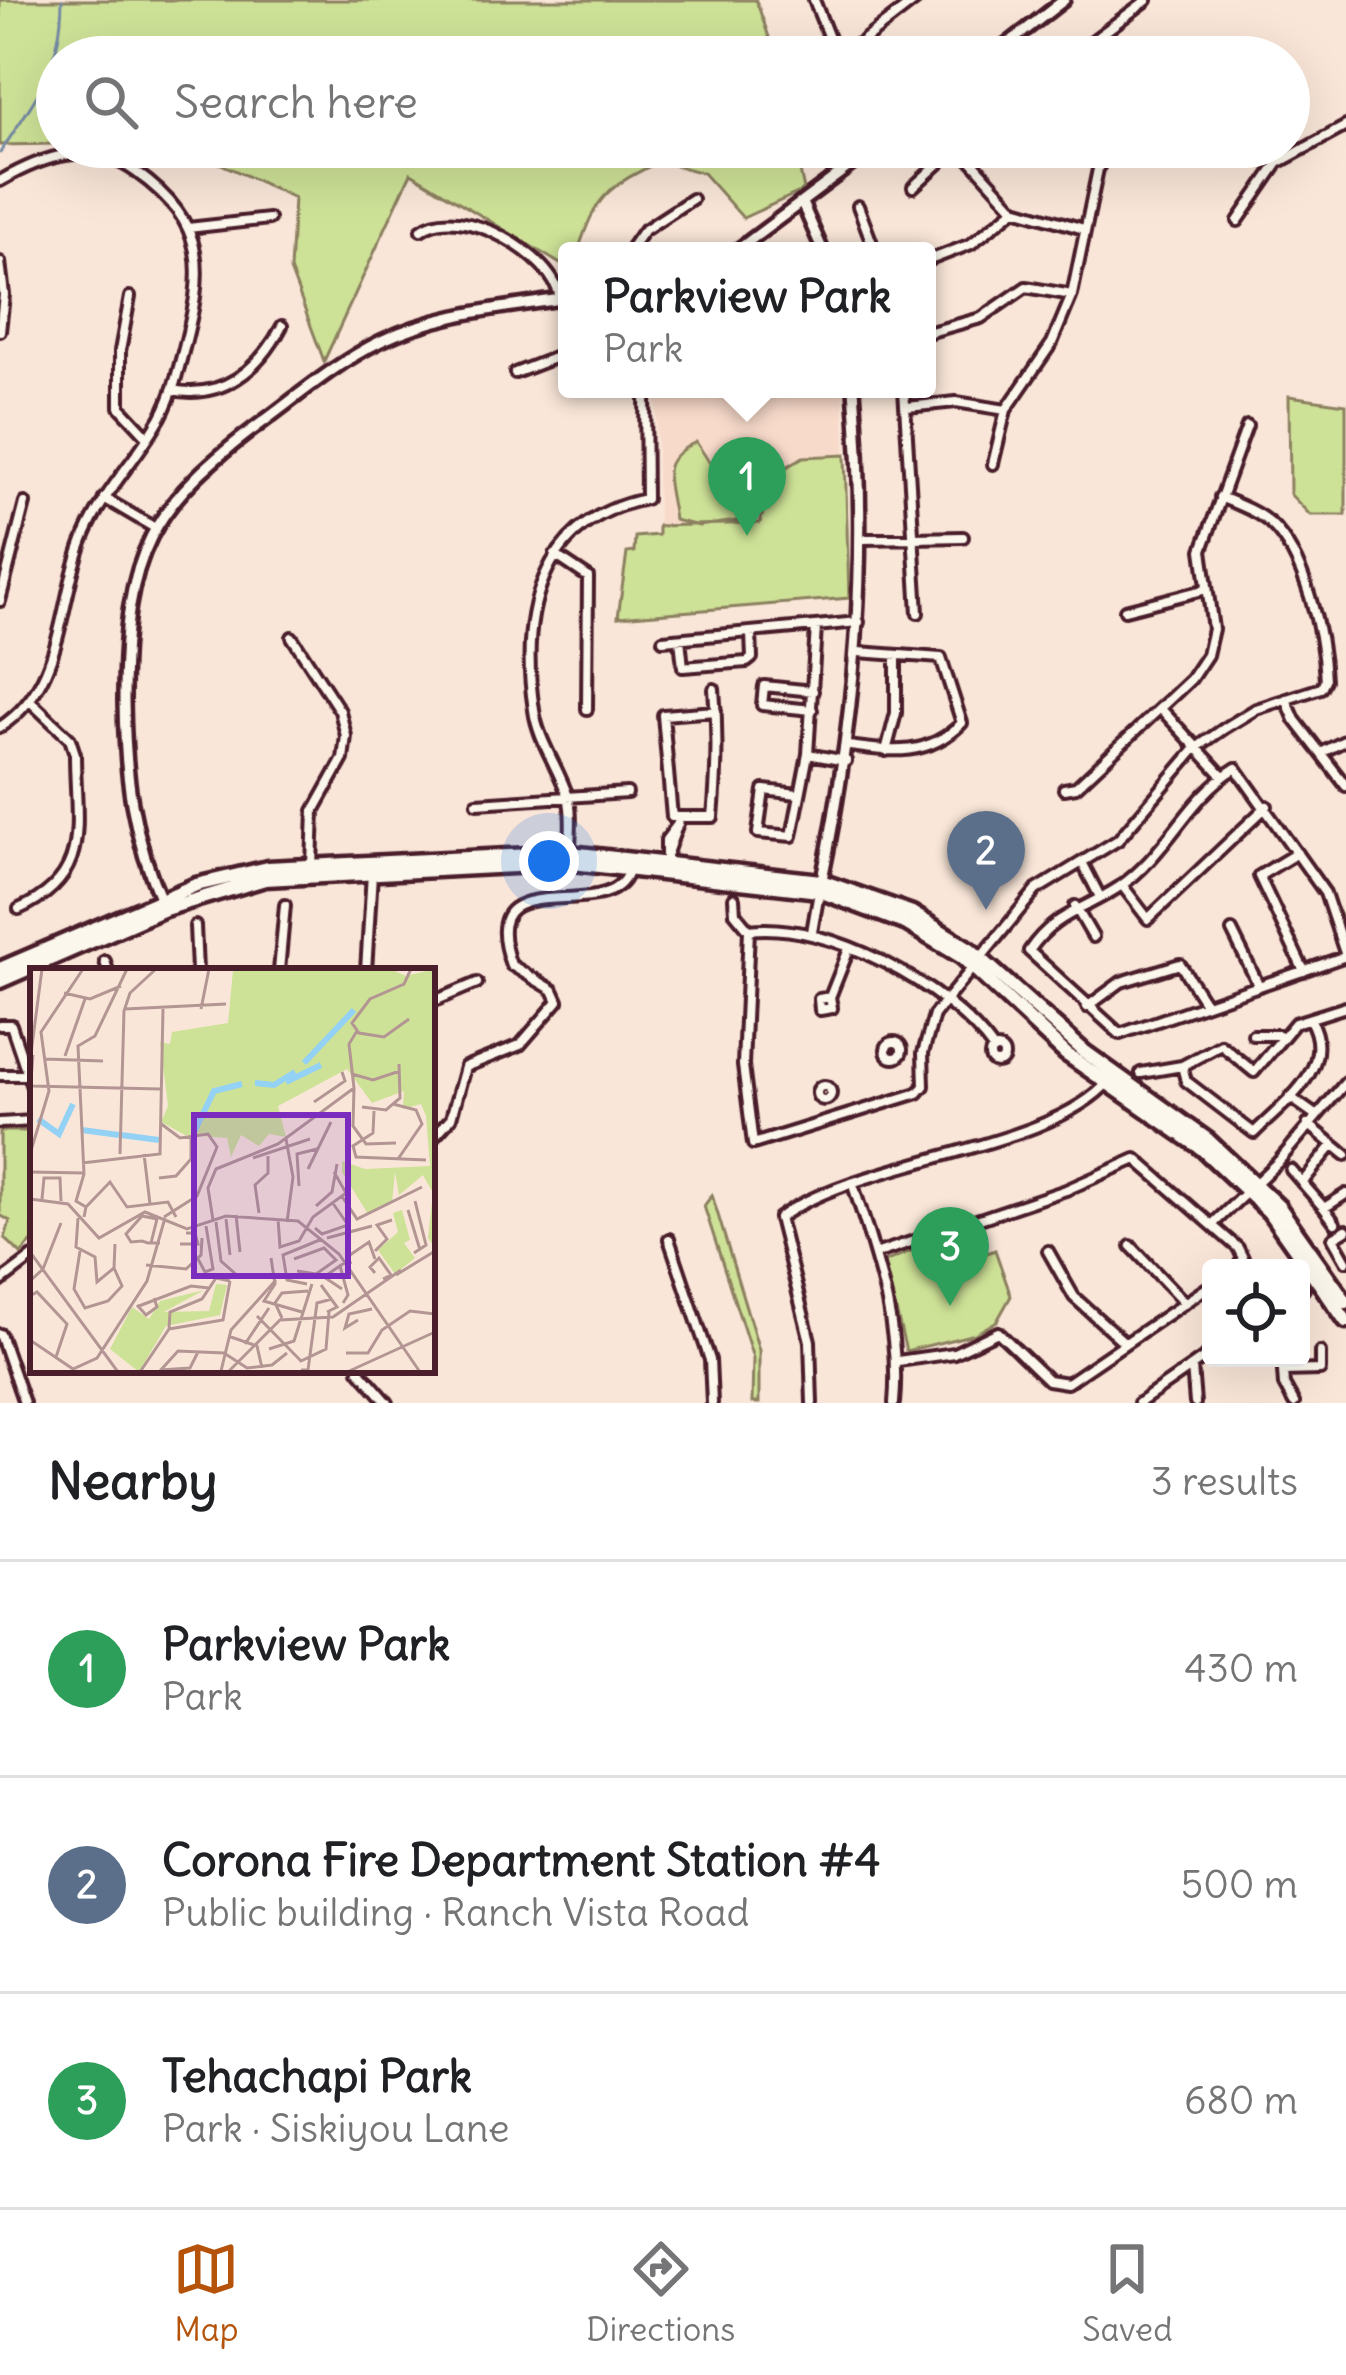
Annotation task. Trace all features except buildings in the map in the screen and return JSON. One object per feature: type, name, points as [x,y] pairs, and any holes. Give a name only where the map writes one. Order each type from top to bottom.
[{"type":"main road","points":[[522,865],[570,853],[624,866]]},
{"type":"main road","points":[[0,969],[44,963],[163,904],[244,872],[311,865],[570,853],[667,856],[820,886],[976,961],[1066,1054],[1112,1078],[1252,1186],[1346,1302]]},
{"type":"main road","points":[[667,856],[691,873]]},
{"type":"main road","points":[[163,904],[243,883],[522,865],[624,866],[820,886]]},
{"type":"main road","points":[[0,981],[30,969]]},
{"type":"main road","points":[[1252,1186],[1346,1321]]},
{"type":"street","points":[[814,0],[828,36]]},
{"type":"street","points":[[870,36],[916,0]]},
{"type":"street","points":[[1018,36],[1064,0]]},
{"type":"street","points":[[1101,36],[1147,0]]},
{"type":"street","points":[[1310,146],[1346,126]]},
{"type":"street","points":[[0,182],[36,166]]},
{"type":"street","points":[[0,727],[31,702],[55,654],[76,558],[104,498],[148,437],[172,391],[201,274],[188,228],[146,178],[127,168]]},
{"type":"street","points":[[748,242],[847,168]]},
{"type":"street","points":[[913,187],[934,168]]},
{"type":"street","points":[[977,168],[1015,209],[1084,229]]},
{"type":"street","points":[[993,464],[1006,410],[1052,343],[1072,295],[1102,168]]},
{"type":"street","points":[[1238,221],[1275,168]]},
{"type":"street","points":[[635,242],[643,231],[692,199]]},
{"type":"street","points":[[802,203],[819,242]]},
{"type":"street","points":[[858,206],[872,242]]},
{"type":"street","points":[[936,258],[971,244],[1015,209]]},
{"type":"street","points":[[421,230],[445,218],[475,223],[550,271],[558,288]]},
{"type":"street","points":[[188,228],[269,219]]},
{"type":"street","points":[[0,262],[4,296],[0,331]]},
{"type":"street","points":[[936,331],[982,318],[1026,287],[1072,295]]},
{"type":"street","points":[[130,297],[120,351],[120,407],[148,437]]},
{"type":"street","points":[[163,904],[134,830],[124,776],[127,610],[154,528],[198,471],[362,351],[446,318],[558,299]]},
{"type":"street","points":[[172,391],[198,394],[225,388],[258,361],[282,326]]},
{"type":"street","points":[[515,373],[558,356]]},
{"type":"street","points":[[570,853],[569,800],[534,712],[535,609],[540,584],[555,555],[598,512],[646,499],[645,398]]},
{"type":"street","points":[[812,932],[849,746],[858,652],[864,539],[855,398]]},
{"type":"street","points":[[905,398],[918,613]]},
{"type":"street","points":[[906,407],[956,402],[1006,410]]},
{"type":"street","points":[[1064,790],[1076,787],[1161,709],[1207,655],[1213,629],[1202,550],[1247,426]]},
{"type":"street","points":[[734,898],[735,913],[749,930],[743,1065],[753,1144],[918,1093],[924,1086],[922,1053],[934,1015],[1036,890],[1083,866],[1148,809],[1196,748],[1256,709],[1321,688],[1325,680],[1319,642],[1286,542],[1265,518],[1220,497]]},
{"type":"street","points":[[104,498],[154,528]]},
{"type":"street","points":[[0,601],[25,503]]},
{"type":"street","points":[[864,539],[962,538]]},
{"type":"street","points":[[555,555],[587,577],[587,709]]},
{"type":"street","points":[[1125,610],[1208,590]]},
{"type":"street","points":[[662,640],[860,622]]},
{"type":"street","points":[[798,794],[764,790],[758,832],[792,836],[808,754],[816,627]]},
{"type":"street","points":[[680,639],[683,667],[747,662],[752,658],[751,633]]},
{"type":"street","points":[[292,637],[340,712],[346,736],[343,759],[314,811],[311,865]]},
{"type":"street","points":[[849,746],[921,750],[960,727],[941,658],[858,652]]},
{"type":"street","points":[[886,751],[896,712],[896,655]]},
{"type":"street","points":[[812,710],[762,705],[764,686],[813,691]]},
{"type":"street","points":[[714,689],[716,711],[713,818],[672,818],[663,715],[716,711]]},
{"type":"street","points":[[1286,699],[1295,720],[1346,786]]},
{"type":"street","points":[[20,909],[53,892],[74,860],[70,739],[31,702]]},
{"type":"street","points":[[1161,709],[1223,776]]},
{"type":"street","points":[[1324,752],[1346,740]]},
{"type":"street","points":[[808,754],[846,760]]},
{"type":"street","points":[[1236,768],[1267,806],[1325,892],[1346,956],[1120,1034],[1029,951],[1045,927],[1075,906],[1122,885],[1169,839],[1211,782],[1223,776],[1236,768]]},
{"type":"street","points":[[477,803],[627,793]]},
{"type":"street","points":[[1122,885],[1148,919],[1267,806]]},
{"type":"street","points":[[667,856],[678,820]]},
{"type":"street","points":[[1298,853],[1258,876],[1304,971]]},
{"type":"street","points":[[435,1136],[451,1118],[465,1067],[520,1045],[558,1001],[553,990],[523,976],[511,964],[508,922],[519,903],[543,895],[603,896],[621,886],[624,866]]},
{"type":"street","points":[[1083,866],[1100,897]]},
{"type":"street","points":[[366,968],[372,873]]},
{"type":"street","points":[[279,968],[285,905]]},
{"type":"street","points":[[1075,906],[1094,938]]},
{"type":"street","points":[[195,926],[196,968]]},
{"type":"street","points":[[749,930],[812,932],[892,968],[946,1003],[994,1051]]},
{"type":"street","points":[[1232,931],[1259,986]]},
{"type":"street","points":[[830,998],[849,949]]},
{"type":"street","points":[[1087,1007],[1121,982],[1180,964],[1205,1003]]},
{"type":"street","points":[[435,1001],[477,983]]},
{"type":"street","points":[[1252,1035],[1280,1035],[1346,1006]]},
{"type":"street","points":[[1182,1071],[1254,1133],[1318,1063],[1321,1040],[1310,1020]]},
{"type":"street","points":[[5,1025],[30,1082]]},
{"type":"street","points":[[1141,1072],[1182,1071],[1221,1045],[1254,1072],[1280,1035]]},
{"type":"street","points":[[902,1051],[922,1053]]},
{"type":"street","points":[[0,1075],[27,1075]]},
{"type":"street","points":[[812,1403],[810,1341],[779,1219],[853,1185],[1069,1112],[1112,1078]]},
{"type":"street","points":[[1214,1223],[1346,1082]]},
{"type":"street","points":[[1290,1097],[1314,1114]]},
{"type":"street","points":[[826,1100],[833,1120]]},
{"type":"street","points":[[0,1123],[30,1121]]},
{"type":"street","points":[[1308,1124],[1346,1155]]},
{"type":"street","points":[[1302,1183],[1333,1145]]},
{"type":"street","points":[[875,1254],[1066,1190],[1136,1159],[1214,1223],[1237,1259]]},
{"type":"street","points":[[1292,1169],[1334,1223]]},
{"type":"street","points":[[853,1185],[875,1254],[898,1360],[894,1403]]},
{"type":"street","points":[[1324,1208],[1346,1194]]},
{"type":"street","points":[[1346,1230],[1334,1238],[1346,1261]]},
{"type":"street","points":[[669,1239],[688,1281],[710,1360],[712,1403]]},
{"type":"street","points":[[1131,1246],[1184,1302]]},
{"type":"street","points":[[1048,1251],[1074,1297],[1125,1343]]},
{"type":"street","points":[[0,1282],[30,1259]]},
{"type":"street","points":[[898,1360],[954,1353],[998,1332],[1057,1385],[1202,1291]]},
{"type":"street","points":[[0,1334],[24,1403]]},
{"type":"street","points":[[1283,1371],[1320,1370],[1320,1352]]},
{"type":"street","points":[[1139,1403],[1202,1359]]},
{"type":"street","points":[[1192,1365],[1195,1403]]},
{"type":"street","points":[[1283,1367],[1294,1403]]},
{"type":"street","points":[[362,1373],[386,1399],[373,1403]]},
{"type":"shaded area","points":[[656,398],[843,398],[845,455],[803,457],[760,523],[658,526]]},
{"type":"green space","points":[[0,0],[756,0],[769,36],[36,36],[36,144],[0,145]]},
{"type":"green space","points":[[230,168],[647,168],[606,194],[581,242],[558,242],[558,263],[411,173],[324,361],[290,270],[294,198]]},
{"type":"green space","points":[[685,168],[799,168],[804,190],[743,218],[703,173]]},
{"type":"green space","points":[[1289,396],[1346,404],[1346,515],[1310,515],[1290,494]]},
{"type":"green space","points":[[696,442],[726,487],[754,487],[744,520],[699,526],[674,520],[670,464]]},
{"type":"green space","points":[[845,455],[849,598],[618,617],[627,553],[634,552],[635,537],[658,535],[658,526],[760,523],[774,475],[803,457]]},
{"type":"green space","points":[[0,1131],[30,1131],[30,1244],[21,1254],[5,1238],[10,1221],[0,1215]]},
{"type":"green space","points":[[712,1195],[759,1350],[759,1403],[752,1403],[753,1358],[704,1206]]},
{"type":"green space","points":[[930,1243],[940,1270],[995,1250],[1011,1296],[997,1321],[975,1334],[906,1351],[884,1262]]},
{"type":"waterway","points":[[59,36],[62,0]]},
{"type":"waterway","points":[[0,153],[36,96]]},
{"type":"place","name":"Parkview Park","points":[[747,536]]},
{"type":"place","name":"Corona Fire Department Station #4","points":[[986,910]]},
{"type":"place","name":"Tehachapi Park","points":[[950,1306]]}]
